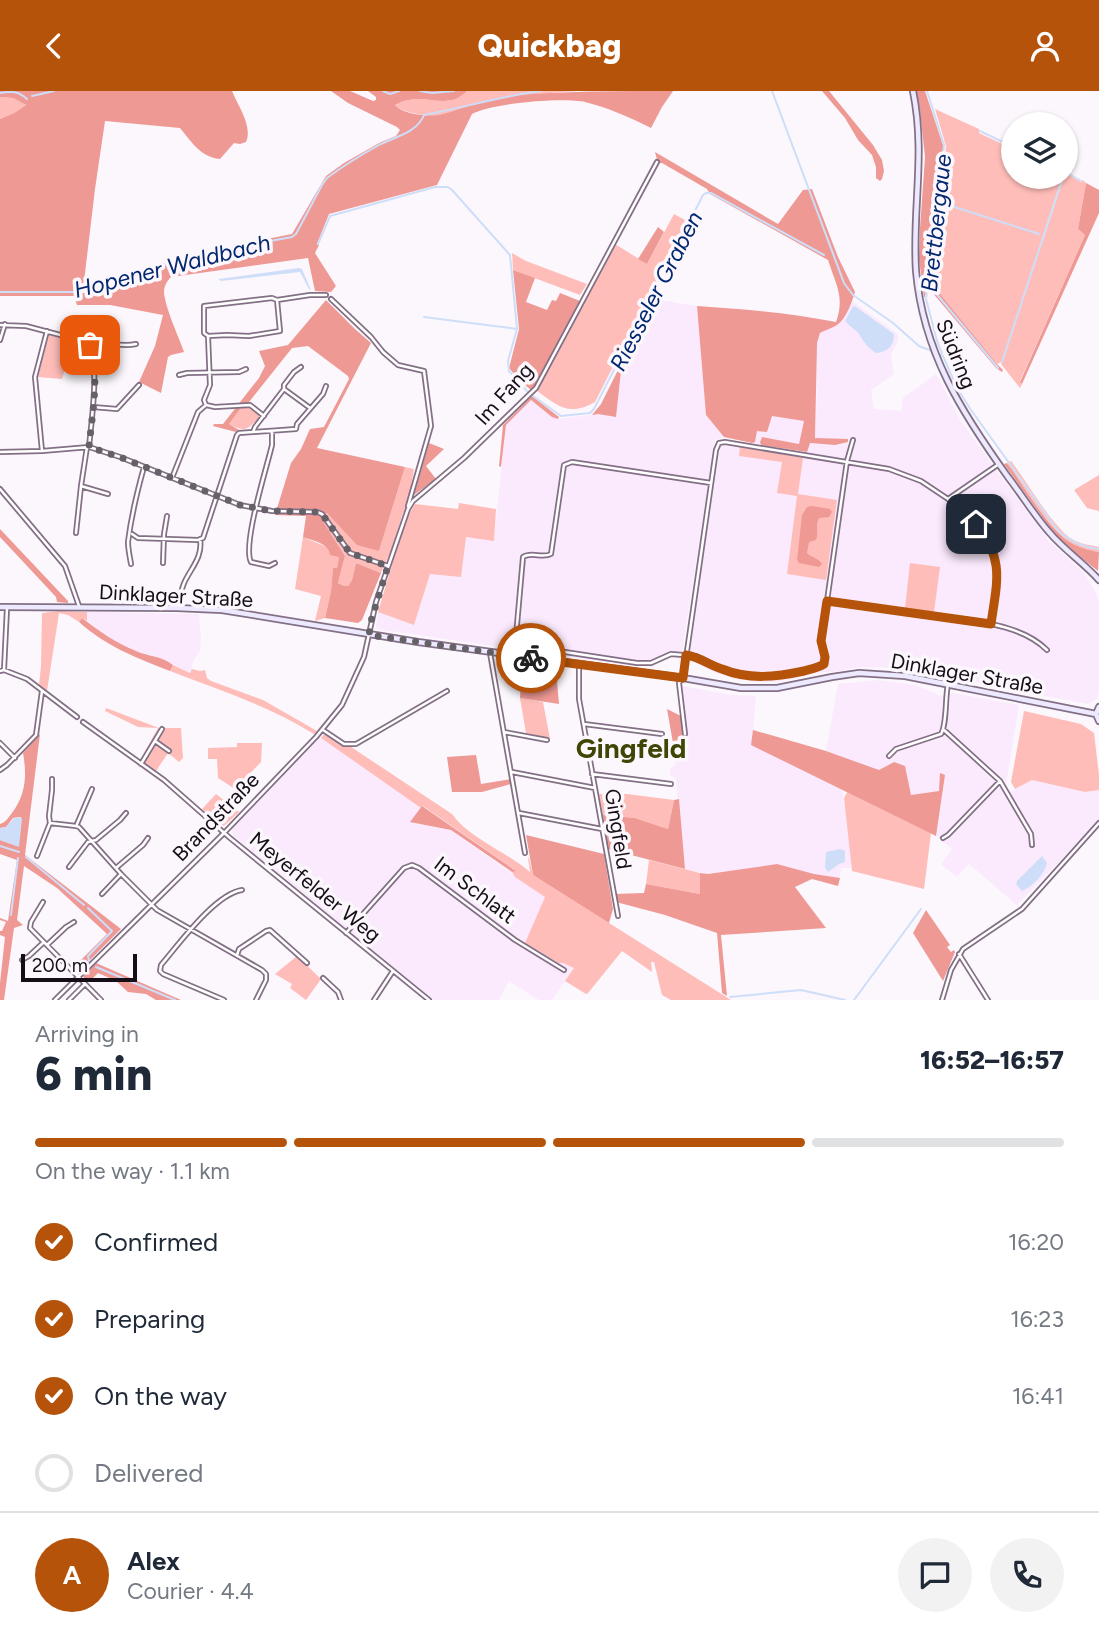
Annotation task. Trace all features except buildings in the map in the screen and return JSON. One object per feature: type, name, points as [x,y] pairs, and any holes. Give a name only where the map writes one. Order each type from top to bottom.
[{"type":"main road","name":"Südring","points":[[913,91],[920,152],[916,273],[931,345],[954,397],[999,464],[1048,531],[1099,580]]},
{"type":"main road","name":"Dinklager Straße","points":[[0,607],[222,610],[369,635],[741,688],[777,688],[859,673],[905,675],[1096,713]]},
{"type":"main road","points":[[1099,707],[1096,713],[1099,721]]},
{"type":"street","name":"Im Fang","points":[[369,635],[388,566],[408,509],[413,501],[464,458],[536,388],[657,162]]},
{"type":"street","points":[[206,405],[204,400],[210,384],[204,306],[326,295]]},
{"type":"street","points":[[331,299],[398,365],[424,371],[431,426],[408,509]]},
{"type":"street","points":[[208,336],[249,336],[280,331],[277,300]]},
{"type":"street","points":[[0,340],[5,324]]},
{"type":"street","points":[[0,325],[26,326],[87,342],[127,346],[136,344]]},
{"type":"street","points":[[42,451],[35,377],[47,331]]},
{"type":"street","points":[[76,533],[92,407],[93,358],[87,342]]},
{"type":"street","points":[[253,432],[293,372],[301,367]]},
{"type":"street","points":[[178,375],[239,372],[246,369]]},
{"type":"street","points":[[92,407],[117,409],[139,385]]},
{"type":"street","points":[[132,534],[138,538],[164,539],[200,539],[204,536],[237,435],[296,429],[297,423],[323,394],[326,386]]},
{"type":"street","points":[[284,389],[310,408]]},
{"type":"street","points":[[206,405],[247,405],[264,416]]},
{"type":"street","points":[[172,478],[198,412],[206,405]]},
{"type":"street","points":[[272,431],[272,445],[250,537],[249,561],[269,566],[275,563]]},
{"type":"street","points":[[516,635],[529,638],[552,650],[637,663],[651,663],[671,654],[696,656],[724,670],[753,676],[778,676],[822,666],[825,661],[821,641],[847,461],[853,440]]},
{"type":"street","points":[[685,734],[679,683],[683,678],[719,443],[889,469],[930,487],[948,499],[980,529],[996,558],[998,577],[991,624]]},
{"type":"street","points":[[0,452],[88,447],[240,505],[287,513],[317,512],[322,514],[350,553],[388,566]]},
{"type":"street","points":[[512,655],[523,557],[551,554],[564,465],[572,462],[711,483]]},
{"type":"street","points":[[948,499],[999,464]]},
{"type":"street","points":[[131,564],[128,542],[132,534],[134,509],[144,467]]},
{"type":"street","points":[[81,486],[108,495]]},
{"type":"street","points":[[0,489],[65,566],[79,608]]},
{"type":"street","points":[[163,563],[167,516]]},
{"type":"street","points":[[177,608],[201,546],[200,539]]},
{"type":"street","points":[[827,601],[1001,626],[1038,641],[1047,650]]},
{"type":"street","points":[[7,607],[2,671],[19,675],[77,717]]},
{"type":"street","name":"Brandstraße","points":[[55,1000],[224,833],[323,730],[346,698],[364,657],[369,635]]},
{"type":"street","points":[[490,652],[525,853]]},
{"type":"street","name":"Gingfeld","points":[[579,664],[578,693],[618,916]]},
{"type":"street","points":[[889,756],[896,749],[941,734],[944,730],[948,684]]},
{"type":"street","points":[[0,770],[36,735],[42,691]]},
{"type":"street","points":[[323,730],[344,744],[356,744],[447,691]]},
{"type":"street","name":"Meyerfelder Weg","points":[[83,722],[164,780],[224,833],[429,1000]]},
{"type":"street","points":[[584,724],[662,734]]},
{"type":"street","points":[[141,764],[162,729]]},
{"type":"street","points":[[944,730],[1000,781],[1031,834],[1032,845]]},
{"type":"street","points":[[504,732],[547,740]]},
{"type":"street","points":[[155,741],[169,751]]},
{"type":"street","points":[[0,743],[15,758]]},
{"type":"street","points":[[511,772],[595,788]]},
{"type":"street","points":[[592,774],[671,784]]},
{"type":"street","points":[[37,856],[50,823],[48,817],[52,779]]},
{"type":"street","points":[[943,838],[1000,781]]},
{"type":"street","points":[[76,826],[92,789]]},
{"type":"street","points":[[69,867],[88,842],[93,842],[126,813]]},
{"type":"street","points":[[519,813],[602,829]]},
{"type":"street","points":[[50,823],[76,826],[157,910],[262,970],[267,977],[256,1000]]},
{"type":"street","points":[[942,1000],[959,954],[975,939],[1022,909],[1099,823]]},
{"type":"street","points":[[116,868],[148,838]]},
{"type":"street","name":"Im Schlatt","points":[[346,933],[404,867],[412,865],[515,940],[564,970]]},
{"type":"street","points":[[102,894],[121,874]]},
{"type":"street","points":[[224,1000],[160,971],[161,965],[216,903],[242,890]]},
{"type":"street","points":[[43,902],[29,925],[102,1000]]},
{"type":"street","points":[[47,946],[74,922]]},
{"type":"street","points":[[237,955],[239,949],[270,930],[307,963]]},
{"type":"street","points":[[22,960],[44,942]]},
{"type":"street","points":[[959,954],[988,1000]]},
{"type":"street","points":[[374,1000],[393,971]]},
{"type":"street","points":[[323,978],[338,992],[341,1000]]},
{"type":"street","points":[[69,1000],[85,984]]},
{"type":"shaded area","points":[[0,91],[232,91],[244,116],[248,129],[246,142],[234,143],[220,159],[202,152],[180,128],[105,121],[83,290],[217,249],[292,234],[326,176],[344,163],[396,136],[400,130],[331,91],[350,91],[373,101],[376,97],[368,91],[467,91],[459,98],[451,100],[413,99],[395,105],[409,113],[439,115],[507,96],[569,92],[673,91],[651,128],[610,110],[575,101],[511,104],[472,114],[437,185],[329,214],[315,253],[336,286],[331,292],[315,291],[308,258],[171,277],[165,288],[165,299],[184,352],[168,357],[161,393],[139,382],[155,346],[163,315],[110,305],[77,305],[74,296],[0,296],[0,119],[26,105],[13,98],[0,97]]},
{"type":"shaded area","points":[[467,91],[577,91],[510,96],[439,115],[416,114],[395,105],[413,99],[451,100]]},
{"type":"shaded area","points":[[822,91],[829,91],[873,145],[882,160],[884,171],[880,181],[876,178],[872,155]]},
{"type":"shaded area","points":[[916,91],[925,91],[943,145],[925,297],[919,259],[925,157]]},
{"type":"shaded area","points":[[0,97],[13,98],[26,105],[0,119]]},
{"type":"shaded area","points":[[935,109],[979,129],[979,133],[1001,143],[1001,189],[1058,189],[1002,362],[997,364],[934,289],[929,291],[946,146]]},
{"type":"shaded area","points":[[655,152],[778,224],[803,190],[812,189],[838,257],[855,292],[843,319],[820,333],[817,343],[815,438],[848,439],[848,442],[835,445],[810,443],[807,452],[761,445],[762,437],[799,444],[804,421],[772,416],[767,432],[757,431],[755,442],[752,443],[724,437],[706,415],[697,306],[836,322],[840,305],[838,291],[828,260],[658,163]]},
{"type":"shaded area","points":[[1078,180],[1083,180],[1086,183],[1078,229],[1085,235],[1020,381],[1020,388],[1001,364],[1060,189],[1078,189]]},
{"type":"shaded area","points":[[1086,183],[1099,190],[1099,213],[1022,384],[1020,382],[1085,235],[1078,229]]},
{"type":"shaded area","points":[[674,214],[687,221],[595,402],[570,409],[551,401],[536,390],[615,244],[647,264]]},
{"type":"shaded area","points":[[658,227],[664,232],[647,264],[638,259]]},
{"type":"shaded area","points":[[512,253],[587,284],[580,295],[513,270]]},
{"type":"shaded area","points":[[513,270],[535,278],[526,302],[547,310],[552,300],[556,301],[560,293],[580,301],[552,359],[531,390],[509,368],[519,329]]},
{"type":"shaded area","points":[[935,288],[1003,370],[1002,372],[931,291]]},
{"type":"shaded area","points":[[653,299],[697,306],[706,415],[724,437],[715,440],[681,659],[672,657],[658,663],[637,666],[558,656],[522,641],[500,647],[377,629],[378,612],[414,625],[430,573],[466,537],[494,540],[506,425],[531,400],[558,419],[598,414],[616,417],[622,362]]},
{"type":"shaded area","points":[[326,300],[371,343],[317,448],[405,467],[379,551],[357,545],[327,513],[321,518],[345,556],[338,583],[348,586],[356,563],[381,573],[362,620],[358,623],[325,618],[333,568],[337,568],[339,557],[330,555],[324,545],[303,537],[306,516],[275,515],[291,463],[310,429],[324,427],[349,379],[348,376],[308,346],[292,348],[229,424],[239,430],[236,432],[213,426],[223,424],[259,378],[265,366],[259,351],[288,345]]},
{"type":"shaded area","points":[[852,301],[898,334],[898,341],[891,354],[894,374],[871,390],[874,409],[901,411],[903,398],[936,374],[961,421],[1049,541],[1084,573],[1099,601],[1097,699],[1088,704],[1019,691],[1017,685],[982,678],[981,683],[902,668],[860,667],[777,682],[756,682],[710,671],[689,657],[720,446],[803,458],[809,443],[835,445],[848,439],[815,439],[816,353],[820,333],[841,321]]},
{"type":"shaded area","points":[[49,335],[73,342],[62,379],[38,377]]},
{"type":"shaded area","points":[[622,362],[616,417],[592,415],[601,404]]},
{"type":"shaded area","points":[[532,396],[559,417],[552,417],[531,400],[506,425],[501,467],[503,425]]},
{"type":"shaded area","points":[[241,408],[249,408],[260,416],[246,429],[229,424]]},
{"type":"shaded area","points":[[772,416],[804,421],[799,444],[762,437],[761,445],[752,443],[755,442],[756,431]]},
{"type":"shaded area","points":[[429,443],[444,449],[426,466],[436,479],[414,495]]},
{"type":"shaded area","points":[[740,447],[803,458],[798,494],[837,500],[826,580],[787,574],[797,496],[777,493],[782,462],[739,456]]},
{"type":"shaded area","points":[[1011,461],[1048,515],[1065,534],[1078,542],[1099,547],[1099,552],[1075,545],[1060,534],[1007,463]]},
{"type":"shaded area","points":[[1007,463],[1059,534],[1075,545],[1099,552],[1098,571],[1066,546],[1052,531],[1004,464]]},
{"type":"shaded area","points":[[405,467],[414,469],[408,504],[381,573],[356,563],[348,586],[338,583],[345,556],[321,518],[327,513],[379,551]]},
{"type":"shaded area","points":[[1099,475],[1099,511],[1087,508],[1074,490]]},
{"type":"shaded area","points":[[459,503],[496,509],[494,541],[466,537],[461,577],[430,574],[414,625],[378,612],[405,521],[415,504],[458,509]]},
{"type":"shaded area","points":[[807,507],[830,509],[832,512],[829,517],[819,518],[816,540],[809,542],[807,553],[821,562],[819,567],[799,563],[797,560],[802,515]]},
{"type":"shaded area","points":[[0,529],[68,603],[57,602],[56,597],[0,537]]},
{"type":"shaded area","points":[[303,537],[327,547],[339,557],[337,569],[333,569],[325,618],[315,621],[321,596],[295,589]]},
{"type":"shaded area","points":[[910,563],[940,567],[934,612],[905,608]]},
{"type":"shaded area","points":[[87,612],[199,614],[200,651],[193,661],[191,673],[153,655],[139,653],[110,638],[87,621]]},
{"type":"shaded area","points":[[87,612],[87,621],[82,618],[79,622],[59,613],[47,691],[39,685],[42,613]]},
{"type":"shaded area","points":[[82,618],[122,644],[173,665],[170,671],[111,645],[79,622]]},
{"type":"shaded area","points":[[522,663],[556,669],[559,704],[520,698]]},
{"type":"shaded area","points":[[173,665],[190,673],[192,669],[205,670],[211,681],[263,700],[317,731],[314,734],[262,707],[170,671]]},
{"type":"shaded area","points":[[878,680],[916,685],[941,696],[953,693],[1019,705],[1006,784],[1010,792],[1032,780],[1085,792],[1099,790],[1099,820],[1017,905],[969,864],[957,877],[941,864],[952,849],[936,836],[945,775],[940,774],[939,791],[911,795],[894,762],[879,770],[826,751],[838,684]]},
{"type":"shaded area","points":[[683,686],[731,695],[756,696],[752,745],[842,789],[851,868],[841,868],[840,878],[777,864],[708,874],[685,869],[676,779],[670,775],[670,769],[676,760],[686,751],[681,716],[684,715]]},
{"type":"shaded area","points":[[520,698],[543,702],[550,739],[526,733]]},
{"type":"shaded area","points":[[106,708],[159,728],[181,728],[183,758],[179,762],[168,753],[156,771],[140,760],[158,728],[138,727],[105,711]]},
{"type":"shaded area","points":[[667,709],[681,716],[686,751],[676,760]]},
{"type":"shaded area","points":[[1024,711],[1081,724],[1094,733],[1099,790],[1085,792],[1032,780],[1015,789],[1011,782]]},
{"type":"shaded area","points":[[753,730],[879,770],[894,762],[905,766],[911,795],[939,791],[940,773],[945,775],[936,836],[751,745]]},
{"type":"shaded area","points":[[327,731],[452,814],[469,831],[530,872],[529,858],[533,875],[731,1000],[671,1000],[662,995],[654,962],[651,962],[652,972],[622,951],[588,993],[565,981],[574,968],[559,963],[525,943],[545,897],[515,877],[512,872],[515,870],[321,738]]},
{"type":"shaded area","points":[[40,734],[25,855],[121,929],[78,972],[73,968],[107,934],[57,888],[24,866],[17,920],[23,925],[14,928],[4,1000],[0,1000],[5,937],[0,935],[0,931],[6,922],[0,918],[8,921],[17,860],[0,854],[0,840],[18,846],[21,817],[13,818],[6,827],[0,828],[0,824],[17,806],[25,777],[23,753]]},
{"type":"shaded area","points":[[320,737],[421,808],[411,822],[451,830],[545,897],[563,963],[574,968],[552,1000],[539,1000],[509,981],[499,1000],[432,1000],[233,835],[232,829]]},
{"type":"shaded area","points":[[237,743],[262,743],[261,762],[235,789],[218,778],[217,759],[208,759],[208,748],[237,747]]},
{"type":"shaded area","points":[[476,755],[481,784],[511,779],[511,784],[482,792],[452,792],[447,757]]},
{"type":"shaded area","points":[[847,792],[931,833],[924,889],[852,871],[844,798]]},
{"type":"shaded area","points":[[216,794],[239,812],[224,826],[202,809]]},
{"type":"shaded area","points":[[599,794],[627,794],[674,800],[668,829],[635,818],[603,815]]},
{"type":"shaded area","points":[[679,799],[685,869],[608,849],[603,815],[635,818],[668,829],[674,800]]},
{"type":"shaded area","points":[[422,806],[516,871],[512,872],[451,830],[410,822]]},
{"type":"shaded area","points":[[526,835],[604,854],[613,909],[609,923],[533,875]]},
{"type":"shaded area","points":[[649,860],[700,873],[700,894],[646,884]]},
{"type":"shaded area","points":[[777,864],[840,878],[838,886],[812,879],[795,887],[826,928],[721,935],[727,996],[722,993],[717,933],[616,902],[615,894],[644,893],[646,884],[700,894],[700,873]]},
{"type":"shaded area","points":[[926,910],[950,945],[947,947],[951,952],[955,952],[943,981],[913,933]]},
{"type":"shaded area","points":[[297,956],[321,979],[306,1000],[290,988],[292,984],[275,974]]},
{"type":"shaded area","points":[[96,963],[181,1000],[156,1000],[146,994],[128,992],[116,981],[98,973],[89,982],[83,977]]},
{"type":"water","points":[[302,269],[311,290],[300,272],[219,280],[219,279]]},
{"type":"water","points":[[853,306],[894,334],[889,348],[876,353],[845,321]]},
{"type":"water","points":[[15,817],[22,819],[19,847],[0,840],[0,828],[6,827]]},
{"type":"water","points":[[840,849],[845,851],[845,862],[828,872],[825,868],[826,852]]},
{"type":"water","points":[[1042,856],[1047,863],[1043,872],[1034,883],[1022,891],[1016,884],[1017,881]]},
{"type":"waterway","points":[[32,96],[54,91]]},
{"type":"waterway","points":[[383,91],[390,94],[399,91]]},
{"type":"waterway","points":[[420,91],[454,91]]},
{"type":"waterway","name":"Hopener Waldbach","points":[[0,292],[84,292],[173,262],[292,237],[327,178],[372,149],[411,130],[424,115],[541,91]]},
{"type":"waterway","points":[[772,91],[844,283],[853,295],[893,323],[919,346],[932,351]]},
{"type":"waterway","name":"Brettbergaue","points":[[927,91],[944,145],[926,299],[942,353]]},
{"type":"waterway","points":[[0,93],[15,92],[27,99]]},
{"type":"waterway","points":[[980,131],[1001,141]]},
{"type":"waterway","name":"Riesseler Graben","points":[[318,244],[330,216],[435,187],[448,187],[510,255],[517,329],[508,361],[509,371],[527,391]]},
{"type":"waterway","points":[[1002,362],[1059,189]]},
{"type":"waterway","name":"Riesseler Graben","points":[[533,396],[561,416],[590,413],[594,409],[706,193],[711,193],[824,255]]},
{"type":"waterway","points":[[945,204],[1039,234]]},
{"type":"waterway","points":[[935,292],[998,368]]},
{"type":"waterway","points":[[424,317],[517,329]]},
{"type":"waterway","points":[[937,353],[943,356],[957,388],[971,410],[1056,528],[1075,543],[1099,549]]},
{"type":"waterway","points":[[0,846],[19,852]]},
{"type":"waterway","points":[[26,857],[84,905]]},
{"type":"waterway","points":[[11,915],[18,858]]},
{"type":"waterway","points":[[88,908],[112,931],[88,956],[89,961]]},
{"type":"waterway","points":[[854,1000],[921,909]]},
{"type":"waterway","points":[[96,967],[175,1000]]},
{"type":"waterway","points":[[730,997],[801,990],[845,1000]]},
{"type":"way so far","points":[[90,345],[94,381],[89,447],[240,505],[287,513],[322,514],[350,553],[388,566],[369,635],[531,658]]},
{"type":"district","name":"Gingfeld","points":[[631,748]]},
{"type":"route","points":[[531,658],[683,678],[686,655],[696,656],[713,666],[740,674],[778,676],[824,664],[821,641],[827,601],[991,624],[998,577],[996,558],[976,524]]}]
